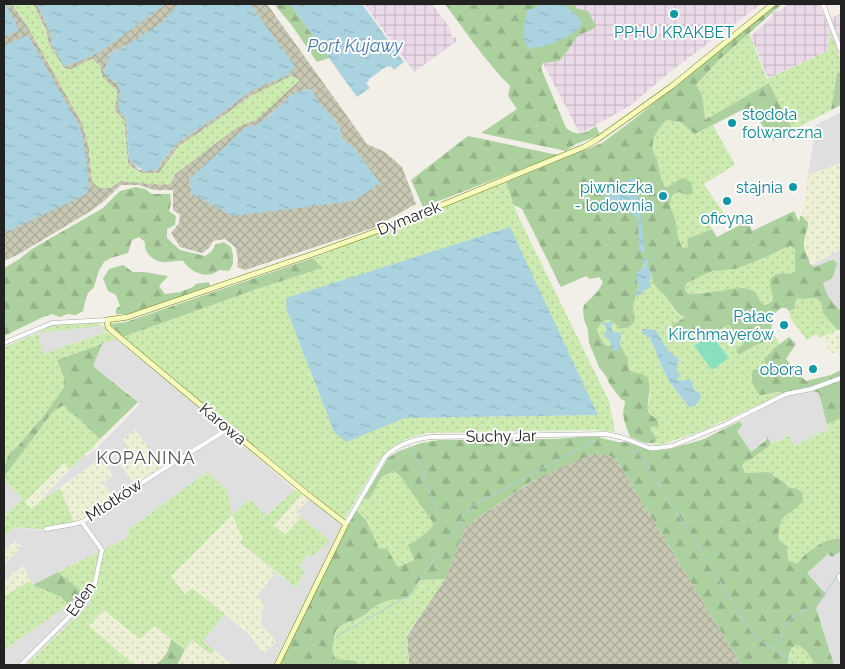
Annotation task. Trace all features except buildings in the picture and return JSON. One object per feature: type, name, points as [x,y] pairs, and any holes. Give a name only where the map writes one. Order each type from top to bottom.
[{"type":"street","name":"Dymarek","points":[[4,343],[52,323],[128,317],[332,247],[584,147],[672,86],[773,4]]},
{"type":"street","points":[[823,4],[841,51]]},
{"type":"street","name":"Karowa","points":[[107,320],[111,330],[228,429],[346,524]]},
{"type":"street","name":"Suchy Jar","points":[[277,665],[346,524],[386,457],[394,449],[413,440],[436,437],[607,434],[624,438],[649,448],[664,448],[724,425],[786,394],[811,389],[841,378]]},
{"type":"street","name":"Młotków","points":[[46,528],[82,522],[154,474],[228,429]]},
{"type":"street","name":"Eden","points":[[22,665],[72,614],[75,603],[95,583],[102,550],[82,522]]},
{"type":"street","points":[[841,575],[839,577],[841,582]]},
{"type":"shaded area","points":[[4,4],[12,4],[28,27],[83,125],[89,148],[92,182],[111,188],[120,181],[170,184],[175,174],[237,127],[257,119],[263,91],[251,96],[179,146],[159,173],[144,174],[128,164],[124,121],[115,111],[117,91],[102,77],[100,66],[92,59],[72,69],[65,69],[49,45],[46,30],[33,4],[37,4],[51,34],[52,45],[65,66],[99,52],[48,4],[267,4],[367,144],[385,152],[402,167],[416,204],[373,228],[245,270],[237,267],[236,248],[225,239],[213,241],[209,248],[202,253],[180,247],[171,233],[179,223],[180,215],[173,210],[173,190],[154,190],[139,185],[121,185],[89,212],[4,261]],"holes":[[[125,45],[215,118],[178,142],[162,161],[158,169],[153,171],[139,170],[129,159],[126,119],[118,102],[121,94],[118,83],[104,73],[110,53]],[[307,89],[335,119],[343,139],[357,152],[192,194],[189,180],[246,128],[253,127],[262,122],[292,95]]]},
{"type":"shaded area","points":[[364,4],[432,4],[450,28],[452,37],[455,37],[457,41],[414,72]]},
{"type":"shaded area","points":[[530,4],[761,4],[671,71],[631,105],[580,134],[543,63]]},
{"type":"shaded area","points":[[788,4],[819,4],[826,20],[841,14],[841,53],[838,53],[830,33],[828,51],[768,78],[751,36],[773,16],[772,13],[778,12]]},
{"type":"shaded area","points":[[841,112],[841,163],[808,175],[816,125]]},
{"type":"shaded area","points":[[841,163],[841,249],[816,263],[809,259],[804,249],[807,222],[802,216],[808,175]]},
{"type":"shaded area","points":[[841,249],[841,318],[805,269]]},
{"type":"shaded area","points":[[101,325],[107,331],[43,355],[37,333]]},
{"type":"shaded area","points":[[841,329],[841,363],[837,352],[831,354],[821,337]]},
{"type":"shaded area","points":[[116,339],[224,428],[163,467],[135,430],[128,447],[115,457],[135,485],[114,500],[103,482],[113,476],[100,459],[39,502],[80,459],[95,450],[140,404],[93,366],[102,344]]},
{"type":"shaded area","points":[[841,381],[841,419],[829,429],[795,446],[788,436],[771,444],[767,437],[751,452],[736,431],[742,426],[740,421],[771,404],[793,394]]},
{"type":"shaded area","points":[[135,429],[163,467],[135,485],[115,457],[128,447],[123,439]]},
{"type":"shaded area","points":[[227,431],[295,490],[266,516],[232,515],[128,530],[129,537],[33,585],[23,566],[4,581],[4,565],[21,546],[14,541],[4,552],[4,537],[15,527],[48,531],[75,526],[86,521]]},
{"type":"shaded area","points":[[595,439],[616,459],[743,665],[409,665],[407,636],[445,579],[466,526]]},
{"type":"shaded area","points":[[100,459],[114,475],[103,482],[114,500],[74,522],[60,488]]},
{"type":"shaded area","points":[[64,463],[70,469],[32,509],[25,503]]},
{"type":"shaded area","points":[[4,479],[22,499],[4,517]]},
{"type":"shaded area","points":[[302,494],[310,499],[296,512],[301,517],[285,535],[273,526]]},
{"type":"shaded area","points":[[310,499],[342,524],[322,566],[273,665],[229,665],[230,663],[203,641],[225,614],[249,634],[263,654],[276,642],[261,624],[263,603],[257,596],[275,572],[296,588],[300,566],[307,554],[296,512]]},
{"type":"shaded area","points":[[232,515],[243,539],[239,543],[275,572],[257,596],[263,602],[261,624],[276,642],[263,654],[249,634],[192,588],[185,594],[170,576]]},
{"type":"shaded area","points":[[14,541],[21,546],[4,565],[4,552]]},
{"type":"shaded area","points":[[839,552],[841,555],[841,572],[837,575],[841,584],[841,665],[834,665],[816,608],[823,590],[807,573],[828,554]]},
{"type":"shaded area","points":[[23,566],[30,581],[4,596],[4,581]]},
{"type":"shaded area","points":[[82,592],[92,602],[25,665],[4,665],[4,650],[68,605]]},
{"type":"shaded area","points":[[104,610],[140,639],[155,626],[171,639],[169,649],[162,660],[155,665],[134,665],[89,626]]},
{"type":"shaded area","points":[[192,640],[210,654],[214,650],[230,664],[177,665]]},
{"type":"green space","points":[[12,4],[33,4],[46,31],[49,45],[65,69],[72,69],[92,59],[100,66],[102,77],[117,91],[115,111],[124,121],[128,164],[142,173],[159,173],[179,146],[251,96],[291,76],[300,80],[257,119],[237,127],[175,174],[170,184],[120,181],[111,188],[99,188],[92,182],[89,148],[83,125],[28,27]]},
{"type":"green space","points":[[274,4],[290,4],[329,58],[317,62],[293,27]]},
{"type":"green space","points":[[445,4],[572,4],[578,9],[588,11],[596,26],[579,35],[559,61],[543,63],[541,68],[566,128],[574,133],[581,133],[596,126],[600,135],[576,144],[566,151],[481,133],[517,109],[508,96],[510,86],[484,56]]},
{"type":"green space","points":[[776,4],[782,4],[719,60],[696,85],[702,95],[705,120],[769,83],[793,130],[774,141],[757,118],[749,120],[742,110],[695,134],[680,122],[667,120],[654,137],[653,150],[665,187],[683,178],[689,181],[693,187],[691,194],[686,195],[678,192],[673,195],[670,202],[678,237],[683,248],[688,247],[687,240],[689,238],[712,229],[717,237],[740,225],[740,222],[747,219],[752,231],[794,211],[799,222],[800,216],[802,216],[808,222],[804,247],[810,264],[815,267],[834,260],[837,264],[833,276],[823,283],[830,298],[841,311],[841,329],[838,330],[827,318],[821,303],[816,298],[797,298],[795,309],[789,311],[786,308],[781,308],[773,315],[771,331],[775,336],[739,355],[736,351],[744,343],[740,337],[741,333],[733,330],[729,325],[720,329],[717,334],[711,333],[702,340],[689,333],[681,341],[669,327],[685,317],[676,311],[665,295],[656,287],[649,268],[644,264],[633,307],[634,323],[621,329],[608,320],[601,324],[597,330],[603,343],[607,346],[620,345],[628,359],[629,370],[644,375],[647,378],[650,387],[648,410],[657,420],[659,426],[651,427],[651,431],[657,441],[654,443],[630,437],[623,414],[625,401],[617,394],[599,367],[589,343],[588,330],[584,320],[584,305],[598,291],[603,282],[599,277],[590,279],[586,276],[561,287],[522,209],[514,205],[506,182],[602,143]],"holes":[[[791,246],[795,250],[795,271],[791,274],[777,274],[771,278],[770,285],[773,297],[768,304],[764,305],[756,292],[746,288],[690,294],[686,292],[685,287],[687,283],[705,274],[735,269]]]},
{"type":"green space","points":[[830,31],[841,61],[841,72],[837,73],[831,110],[793,130],[769,83],[704,121],[702,95],[696,85],[719,60],[749,33],[767,79],[828,51]]},
{"type":"green space","points":[[841,72],[841,105],[831,110],[837,73]]},
{"type":"green space","points":[[667,120],[680,122],[695,134],[713,125],[735,165],[704,184],[724,214],[708,221],[712,229],[687,239],[688,247],[683,248],[679,241],[670,202],[675,193],[679,191],[684,194],[676,181],[670,186],[665,187],[653,150],[654,137]]},
{"type":"green space","points":[[468,136],[558,155],[423,207],[411,180]]},
{"type":"green space","points":[[506,182],[519,218],[609,401],[615,432],[595,430],[427,433],[407,439],[391,448],[378,462],[344,520],[123,337],[321,268],[313,258]],"holes":[[[286,298],[598,415],[405,418],[334,432],[286,308]]]},
{"type":"green space","points":[[136,187],[145,189],[152,194],[170,194],[171,203],[169,211],[176,216],[175,225],[167,229],[167,238],[180,250],[205,256],[211,252],[216,244],[224,242],[231,247],[233,264],[229,271],[220,270],[208,275],[199,274],[183,261],[157,261],[147,253],[145,242],[139,237],[132,240],[128,253],[104,262],[99,270],[94,287],[88,293],[83,311],[76,315],[68,314],[60,317],[52,314],[4,336],[4,268],[32,249],[103,208],[120,191]]},
{"type":"green space","points":[[791,246],[795,250],[795,272],[791,274],[781,273],[770,283],[772,299],[768,304],[764,305],[760,301],[756,292],[742,288],[711,293],[690,294],[686,292],[685,287],[687,283],[705,274],[759,260]]},
{"type":"green space","points":[[313,258],[322,268],[123,337],[110,324],[126,322]]},
{"type":"green space","points":[[644,264],[650,269],[654,283],[674,309],[685,317],[669,327],[689,333],[702,340],[694,346],[712,370],[729,358],[711,333],[729,325],[741,332],[744,343],[739,355],[775,336],[780,344],[772,354],[769,373],[752,371],[753,384],[769,394],[778,392],[782,394],[704,430],[661,445],[653,444],[657,441],[650,431],[656,418],[651,415],[648,409],[649,387],[643,375],[629,370],[628,359],[615,345],[607,346],[603,343],[597,330],[601,324],[608,320],[621,329],[635,317],[633,307]],"holes":[[[656,330],[667,349],[679,360],[676,368],[680,377],[677,377],[679,381],[699,393],[701,398],[688,406],[669,381],[663,369],[650,338]]]},
{"type":"green space","points":[[123,265],[133,272],[168,276],[159,286],[165,294],[180,292],[196,284],[209,282],[210,286],[128,314],[116,314],[116,309],[120,306],[116,295],[108,291],[103,279],[109,269]]},
{"type":"green space","points":[[797,298],[816,298],[821,303],[827,318],[838,330],[819,338],[816,334],[807,340],[790,318],[789,311],[795,309]]},
{"type":"green space","points":[[97,322],[116,339],[57,360],[64,378],[64,387],[45,414],[17,447],[10,452],[4,467],[4,347],[52,325]],"holes":[[[101,326],[106,332],[43,354],[38,333]]]},
{"type":"green space","points":[[711,334],[729,358],[712,370],[694,346]]},
{"type":"green space","points":[[789,337],[796,344],[786,359],[806,381],[831,375],[841,370],[841,418],[827,424],[819,393],[807,389],[798,389],[786,394],[778,392],[760,395],[756,390],[752,371],[755,369],[768,373],[764,358]]},
{"type":"green space","points":[[102,344],[93,366],[138,402],[100,439],[69,412],[64,405],[51,414],[4,476],[4,467],[10,452],[17,447],[45,414],[64,387],[64,378],[57,360]]},
{"type":"green space","points":[[64,405],[69,412],[100,439],[91,450],[84,454],[86,456],[70,469],[64,463],[25,502],[32,509],[60,488],[74,522],[46,527],[46,530],[15,527],[4,537],[4,517],[22,499],[4,479],[4,476],[51,414]]},
{"type":"green space","points":[[841,418],[841,539],[825,542],[809,551],[799,562],[795,563],[788,560],[788,551],[779,541],[778,537],[782,519],[789,513],[802,493],[767,472],[745,473],[742,465],[771,444],[788,436],[795,446],[829,429],[827,424]]},
{"type":"green space","points":[[740,421],[742,426],[737,431],[751,452],[766,440],[767,436],[771,444],[742,465],[745,473],[771,473],[802,494],[803,498],[800,504],[781,521],[778,534],[781,542],[787,546],[788,560],[795,563],[799,562],[809,551],[819,545],[829,540],[841,539],[841,555],[839,552],[832,557],[828,554],[807,573],[826,594],[816,608],[834,665],[816,665],[805,650],[798,645],[794,646],[791,650],[787,665],[743,665],[616,459],[608,455],[592,454],[532,481],[466,526],[445,579],[420,580],[407,598],[383,602],[361,617],[340,627],[335,633],[332,650],[334,657],[336,659],[355,661],[360,665],[279,665],[356,510],[366,520],[379,548],[387,549],[398,567],[414,560],[408,545],[422,536],[434,524],[401,477],[394,471],[383,476],[368,500],[364,498],[388,458],[399,451],[421,443],[439,440],[556,439],[599,435],[601,438],[626,442],[652,451],[670,449],[704,439]]},
{"type":"green space","points":[[394,471],[406,483],[434,524],[422,536],[408,545],[414,560],[398,567],[387,550],[379,548],[366,520],[356,510],[364,498],[368,500],[382,477]]},
{"type":"green space","points":[[207,472],[227,490],[232,515],[171,576],[185,594],[192,588],[225,614],[203,641],[214,650],[210,654],[192,640],[185,650],[155,626],[140,639],[104,610],[89,626],[134,665],[26,665],[92,602],[58,572],[129,537],[128,530]]},
{"type":"green space","points":[[295,490],[302,494],[274,526],[285,535],[301,517],[330,541],[311,557],[307,554],[300,566],[304,572],[296,588],[239,542],[243,539],[232,515],[250,499],[266,516]]},
{"type":"green space","points":[[58,572],[82,592],[68,605],[61,597],[33,585]]},
{"type":"green space","points":[[445,579],[407,635],[409,665],[360,665],[336,659],[332,653],[332,647],[338,628],[360,617],[375,606],[391,599],[398,599],[413,590],[420,580]]},
{"type":"green space","points":[[30,581],[33,585],[61,597],[68,605],[4,650],[4,596]]},
{"type":"green space","points":[[171,639],[185,650],[177,665],[155,665],[166,654]]},
{"type":"green space","points":[[795,645],[803,647],[816,665],[787,665]]},
{"type":"water","points":[[4,4],[6,4],[19,30],[4,37]]},
{"type":"water","points":[[37,4],[166,4],[100,52],[64,66],[52,45],[51,34]]},
{"type":"water","points":[[179,4],[250,4],[295,66],[288,75],[251,91],[215,118],[178,142],[162,161],[158,169],[145,171],[138,168],[129,159],[126,119],[119,110],[118,102],[121,94],[118,83],[108,78],[104,73],[110,53],[120,49],[162,23]]},
{"type":"water","name":"Port Kujawy","points":[[290,4],[362,4],[404,62],[394,70],[391,66],[387,66],[368,80],[366,83],[370,88],[357,97]]},
{"type":"water","points":[[543,4],[565,6],[582,22],[580,27],[570,35],[539,48],[536,46],[531,50],[523,37],[527,11]]},
{"type":"water","points":[[28,35],[80,127],[86,153],[89,188],[87,194],[4,233],[4,46]]},
{"type":"water","points":[[311,89],[320,103],[337,122],[343,139],[355,149],[380,183],[354,201],[233,216],[192,194],[189,180],[246,127],[259,123],[292,95]]},
{"type":"water","points":[[629,179],[635,181],[642,224],[645,252],[643,253],[639,249],[638,218],[624,208],[614,210],[606,199],[607,186],[616,193],[620,193],[623,185]]},
{"type":"water","points":[[510,227],[598,415],[405,418],[346,442],[334,432],[286,308],[286,298]]},
{"type":"water","points":[[643,258],[648,259],[652,277],[649,281],[651,287],[636,296],[639,285],[637,283],[637,271],[644,268]]},
{"type":"water","points":[[613,323],[611,326],[613,332],[621,333],[619,351],[612,350],[608,338],[605,338],[604,335],[607,328],[603,324]]},
{"type":"water","points":[[642,329],[656,330],[667,349],[679,360],[676,368],[681,377],[677,378],[679,381],[690,379],[695,391],[699,392],[701,398],[694,407],[688,406],[669,381],[650,338],[643,334]]},
{"type":"waterway","points":[[337,636],[410,595],[469,508],[595,440]]},
{"type":"waterway","points":[[409,445],[424,472],[426,484],[437,509],[437,524]]},
{"type":"waterway","points":[[632,451],[638,452],[663,491]]},
{"type":"waterway","points":[[666,496],[755,637],[798,665]]},
{"type":"waterway","points":[[772,648],[779,641],[787,622],[817,603],[841,572]]},
{"type":"place","name":"PPHU KRAKBET","points":[[674,14]]},
{"type":"place","name":"stodoła folwarczna","points":[[732,123]]},
{"type":"place","name":"stajnia","points":[[793,187]]},
{"type":"place","name":"piwniczka - lodownia","points":[[663,196]]},
{"type":"place","name":"oficyna","points":[[727,201]]},
{"type":"place","name":"Pałac Kirchmayerów","points":[[784,325]]},
{"type":"place","name":"obora","points":[[813,369]]},
{"type":"district","name":"KOPANINA","points":[[146,457]]}]
